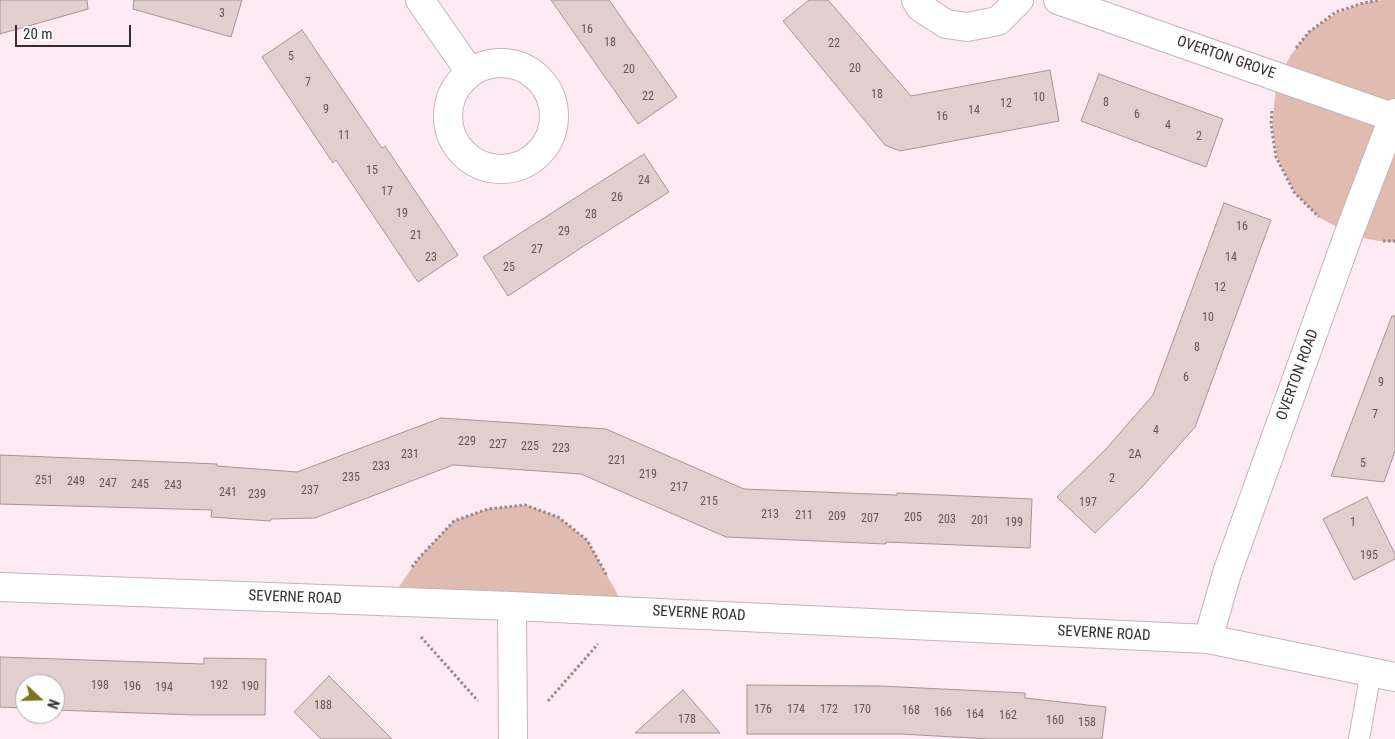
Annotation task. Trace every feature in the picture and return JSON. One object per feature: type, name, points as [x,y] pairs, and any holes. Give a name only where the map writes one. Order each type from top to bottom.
[{"type":"street","points":[[420,0],[470,72]]},
{"type":"street","points":[[916,0],[920,7],[946,24],[966,28],[998,21],[1020,0]]},
{"type":"street","name":"OVERTON GROVE","points":[[1058,0],[1394,116]]},
{"type":"street","name":"OVERTON ROAD","points":[[1208,639],[1227,573],[1349,233],[1394,116]]},
{"type":"street","name":"SEVERNE ROAD","points":[[0,587],[512,606],[1208,639],[1383,674]]},
{"type":"street","points":[[512,606],[513,739]]},
{"type":"lane","points":[[1359,739],[1383,674]]},
{"type":"path","points":[[548,701],[626,611]]},
{"type":"shaded area","points":[[1395,0],[1395,242],[1379,241],[1349,234],[1319,217],[1295,193],[1277,157],[1272,125],[1279,77],[1291,55],[1309,32],[1337,13],[1364,3]]},
{"type":"shaded area","points":[[525,505],[558,517],[587,540],[627,611],[389,601],[419,558],[454,521],[488,509]]},
{"type":"building","points":[[0,0],[87,0],[88,9],[0,34]]},
{"type":"building","points":[[134,0],[242,0],[231,37],[133,9]]},
{"type":"building","points":[[551,0],[609,0],[677,97],[638,124]]},
{"type":"building","points":[[809,0],[828,0],[911,96],[1050,70],[1059,121],[900,151],[885,145],[783,21]]},
{"type":"building","points":[[302,30],[382,148],[385,146],[458,255],[418,282],[336,160],[333,163],[262,57]]},
{"type":"building","points":[[1099,74],[1223,119],[1206,167],[1081,121]]},
{"type":"building","points":[[644,154],[669,192],[508,296],[483,257]]},
{"type":"building","points":[[1224,203],[1271,220],[1195,427],[1143,486],[1095,533],[1057,497],[1106,449],[1153,395]]},
{"type":"building","points":[[1392,316],[1395,316],[1395,451],[1384,482],[1331,476]]},
{"type":"building","points":[[441,418],[606,429],[744,489],[1032,499],[1030,548],[726,537],[581,474],[453,465],[315,518],[271,519],[270,521],[211,517],[212,510],[0,504],[0,455],[217,464],[217,466],[297,472]]},
{"type":"building","points":[[1367,497],[1395,554],[1395,559],[1354,580],[1323,519]]},
{"type":"building","points":[[0,657],[204,664],[204,658],[266,659],[265,715],[195,715],[65,710],[65,674],[15,674],[15,708],[0,707]]},
{"type":"building","points":[[329,676],[392,739],[321,739],[294,712]]},
{"type":"building","points":[[747,685],[880,686],[1025,693],[1025,698],[1106,707],[1102,739],[990,739],[901,734],[747,734]]},
{"type":"building","points":[[683,690],[720,733],[635,733]]}]
